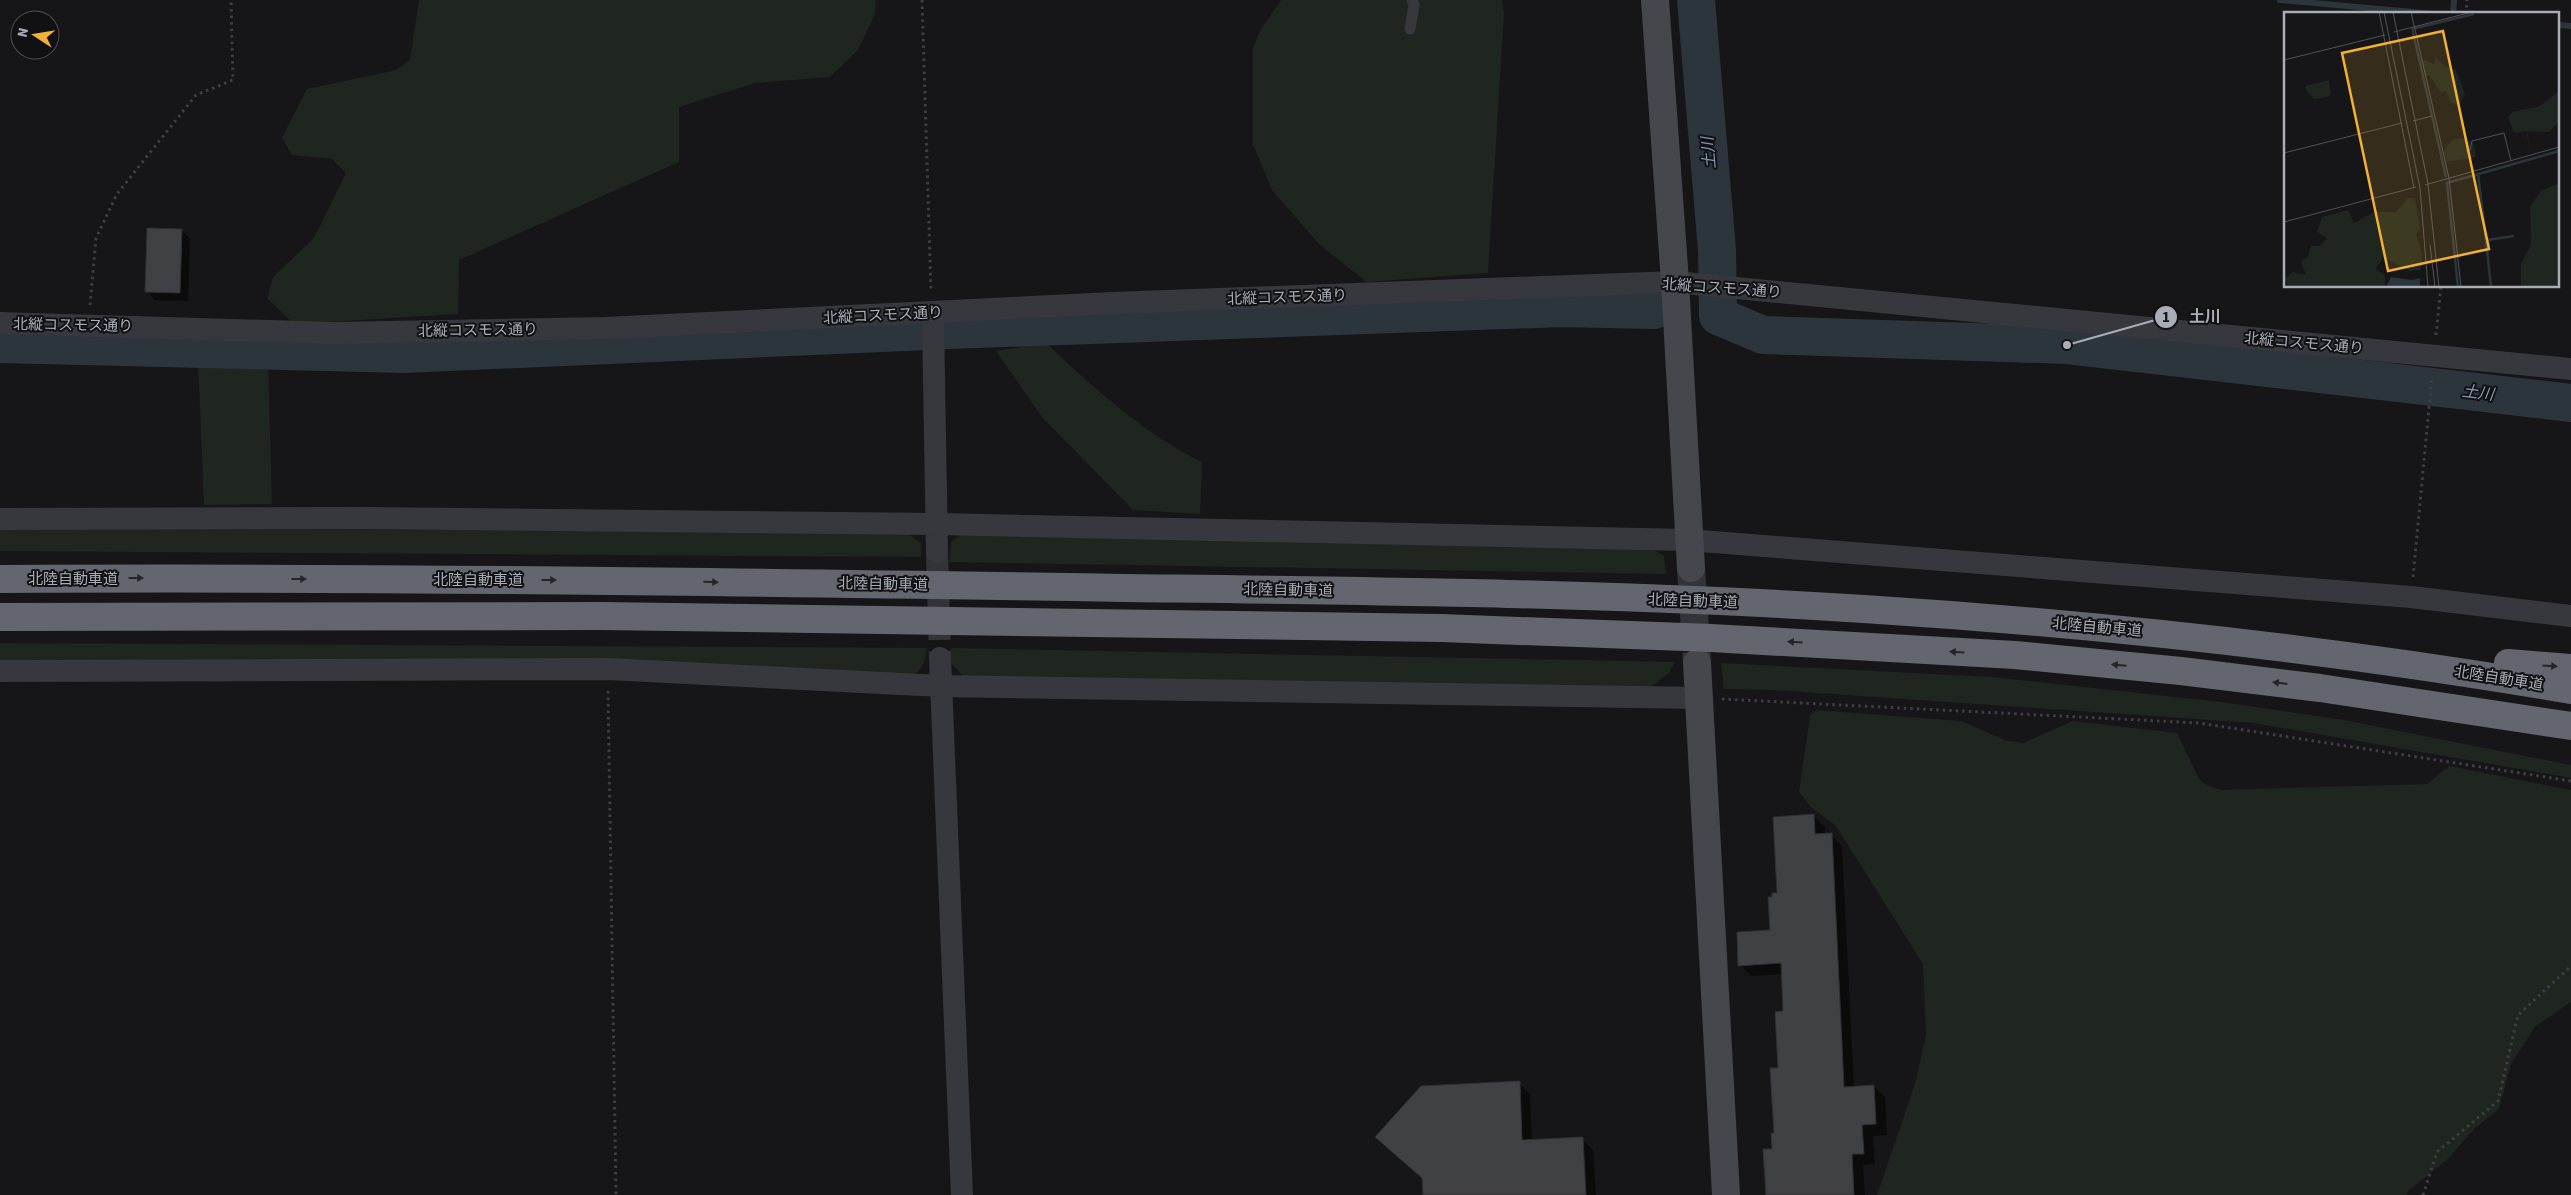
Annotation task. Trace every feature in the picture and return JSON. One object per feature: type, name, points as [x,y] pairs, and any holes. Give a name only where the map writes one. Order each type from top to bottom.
[{"type":"highway","name":"北陸自動車道","points":[[0,579],[598,580],[1448,592],[1860,608],[2019,620],[2326,652],[2571,690]]},
{"type":"highway","points":[[0,617],[600,616],[1441,628],[1712,638],[2015,655],[2320,688],[2571,726]]},
{"type":"highway","points":[[2326,652],[2571,668]]},
{"type":"highway","points":[[2320,688],[2571,742]]},
{"type":"street","points":[[1655,0],[1680,283],[1688,540],[1691,568]]},
{"type":"street","name":"北縦コスモス通り","points":[[0,323],[334,333],[933,325],[1113,303],[1680,283],[2434,361],[2571,369]]},
{"type":"street","points":[[933,325],[938,552]]},
{"type":"street","points":[[0,519],[373,518],[938,524],[1688,540],[2411,597],[2571,616]]},
{"type":"street","points":[[940,658],[962,1195]]},
{"type":"street","points":[[1697,663],[1726,1195]]},
{"type":"street","points":[[0,671],[608,669],[941,686],[1700,698]]},
{"type":"lane","points":[[1410,29],[1414,5],[1412,0]]},
{"type":"path","points":[[88,325],[96,238],[118,194],[196,96],[233,80],[232,0]]},
{"type":"path","points":[[922,0],[933,325]]},
{"type":"path","points":[[2411,597],[2441,288]]},
{"type":"path","points":[[608,669],[616,1195]]},
{"type":"path","points":[[1700,698],[2199,723],[2571,781]]},
{"type":"path","points":[[2423,1195],[2437,1152],[2498,1101],[2518,1015],[2571,966]]},
{"type":"shaded area","points":[[419,0],[876,0],[875,14],[858,50],[830,77],[755,83],[679,107],[679,162],[459,260],[458,314],[294,324],[267,298],[273,277],[314,238],[346,173],[332,159],[292,155],[282,138],[307,89],[396,70],[410,60]]},
{"type":"shaded area","points":[[1281,0],[1502,0],[1504,13],[1488,273],[1366,282],[1318,243],[1272,190],[1253,145],[1253,48],[1261,29]]},
{"type":"shaded area","points":[[1046,343],[1081,376],[1140,424],[1181,451],[1202,462],[1200,514],[1133,510],[1042,417],[996,351]]},
{"type":"shaded area","points":[[268,357],[272,504],[204,505],[198,359]]},
{"type":"shaded area","points":[[0,529],[903,530],[921,543],[921,557],[0,551]]},
{"type":"shaded area","points":[[967,530],[1642,543],[1664,556],[1666,574],[949,562],[951,542]]},
{"type":"shaded area","points":[[0,643],[927,648],[923,665],[911,677],[0,673]]},
{"type":"shaded area","points":[[951,648],[1675,662],[1669,673],[1648,689],[963,676],[951,663]]},
{"type":"shaded area","points":[[1721,663],[1992,677],[2221,702],[2344,720],[2571,765],[2571,778],[2254,723],[1773,690],[1724,689]]},
{"type":"shaded area","points":[[1816,710],[1961,721],[2005,740],[2023,743],[2073,721],[2177,733],[2198,777],[2204,784],[2221,790],[2427,784],[2449,766],[2571,790],[2571,1002],[2535,1027],[2511,1064],[2499,1109],[2475,1128],[2448,1159],[2408,1191],[2407,1195],[1877,1195],[1915,1084],[1926,1036],[1923,964],[1836,826],[1811,807],[1799,792],[1810,716]]},
{"type":"building","points":[[147,228],[182,229],[180,293],[145,292]]},
{"type":"building","points":[[1814,814],[1815,834],[1832,833],[1844,1087],[1874,1085],[1876,1124],[1862,1125],[1864,1154],[1852,1154],[1854,1195],[1766,1195],[1763,1149],[1772,1149],[1771,1133],[1774,1133],[1770,1068],[1778,1068],[1775,1012],[1783,1011],[1781,963],[1738,966],[1737,932],[1770,930],[1768,897],[1772,897],[1772,893],[1777,893],[1773,817]]},
{"type":"building","points":[[1520,1081],[1522,1140],[1583,1137],[1586,1195],[1423,1195],[1422,1178],[1375,1137],[1421,1086]]},
{"type":"waterway","name":"土川","points":[[1696,0],[1717,250],[1718,316],[1763,335],[2067,345],[2571,403]]},
{"type":"waterway","points":[[2280,0],[2413,12]]},
{"type":"waterway","points":[[2453,12],[2454,0]]},
{"type":"waterway","points":[[2558,25],[2571,26]]},
{"type":"waterway","points":[[0,344],[404,354],[950,330],[1562,308],[1654,310]]},
{"type":"tunnel","points":[[937,552],[940,658]]},
{"type":"tunnel","points":[[1691,568],[1697,662]]},
{"type":"place","name":"土川","points":[[2067,345]]}]
